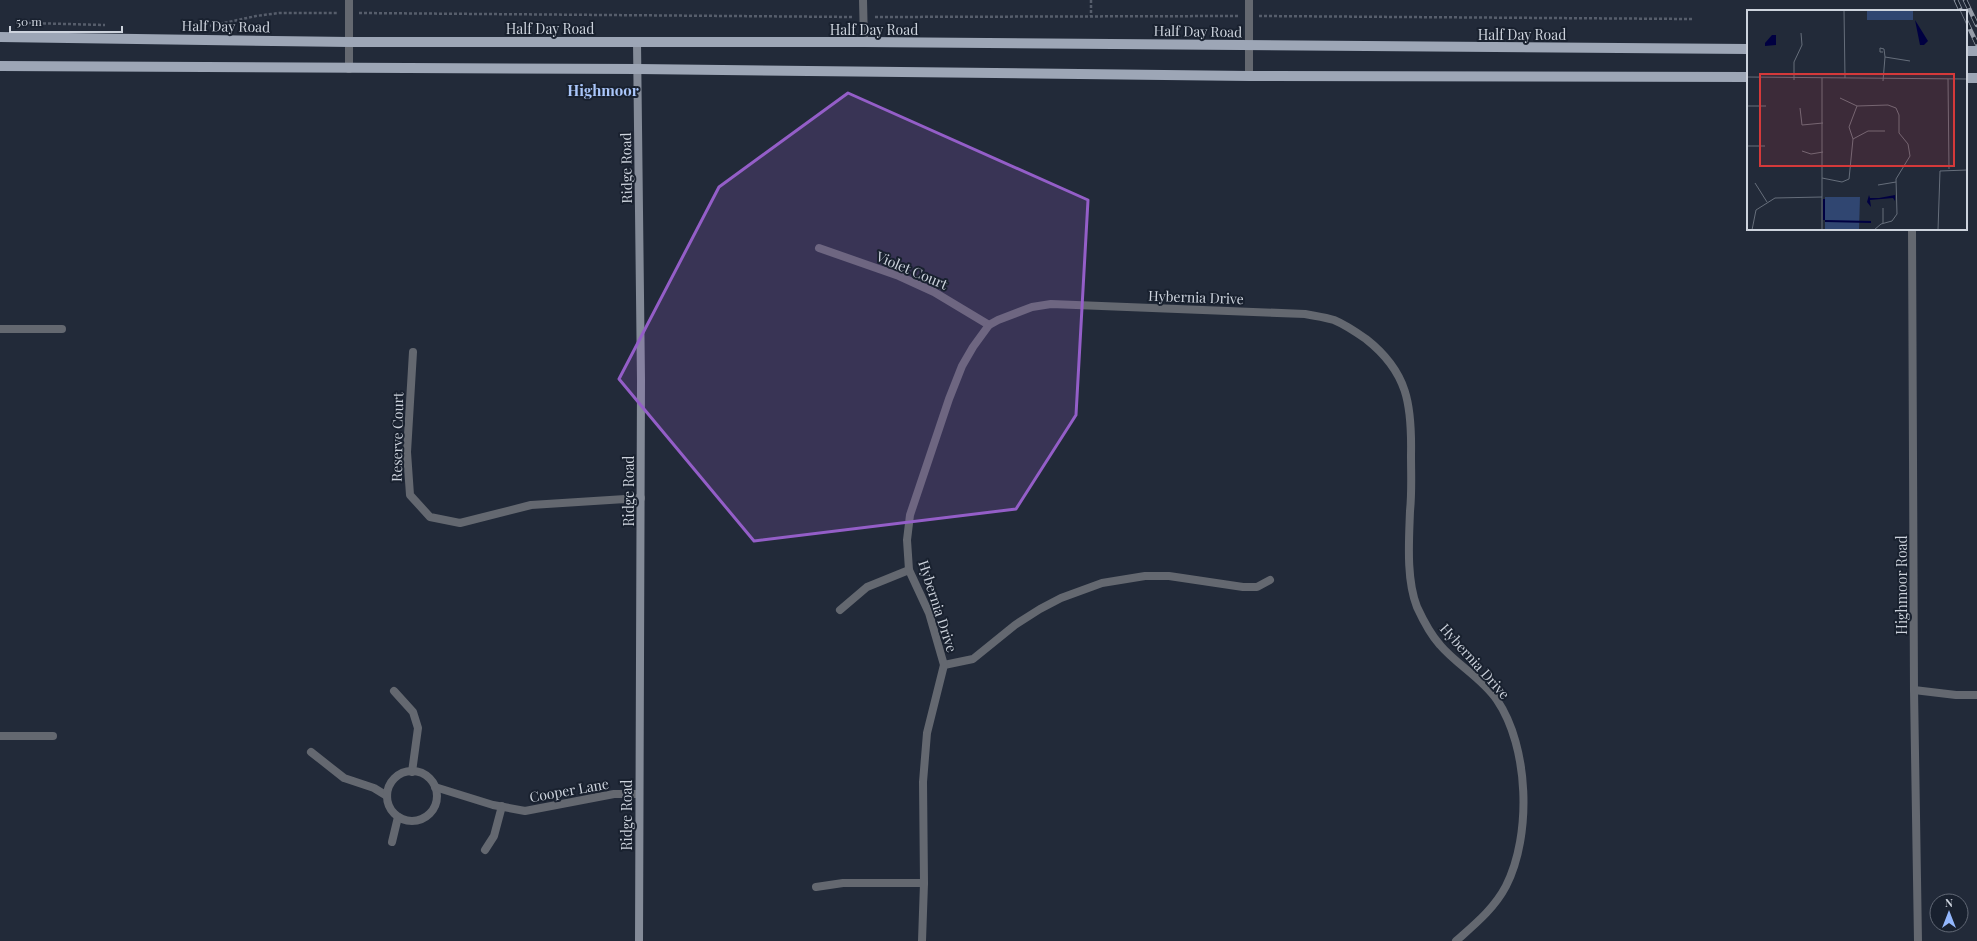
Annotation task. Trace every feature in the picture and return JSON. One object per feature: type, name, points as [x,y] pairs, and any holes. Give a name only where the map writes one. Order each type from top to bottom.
[{"type":"main road","name":"Half Day Road","points":[[0,37],[349,42],[864,42],[1747,49]]},
{"type":"main road","points":[[0,66],[349,69],[638,69],[1249,76],[1747,77]]},
{"type":"street","points":[[349,0],[349,69]]},
{"type":"street","points":[[863,0],[864,42]]},
{"type":"street","points":[[1249,0],[1249,76]]},
{"type":"street","name":"Ridge Road","points":[[638,42],[641,372],[639,941]]},
{"type":"street","name":"Highmoor Road","points":[[1912,230],[1914,690],[1918,941]]},
{"type":"street","name":"Violet Court","points":[[819,248],[899,276],[934,292],[989,325]]},
{"type":"street","name":"Hybernia Drive","points":[[922,941],[924,883],[923,782],[927,733],[944,665],[929,613],[909,570],[907,540],[910,515],[949,399],[962,366],[973,347],[989,325],[1032,307],[1051,304],[1305,314],[1334,320],[1353,329],[1381,351],[1391,362],[1401,381],[1412,419],[1409,542],[1412,587],[1417,607],[1441,646],[1481,682],[1496,699],[1507,718],[1518,746],[1522,771],[1522,832],[1517,859],[1506,887],[1488,912],[1456,941]]},
{"type":"street","points":[[0,329],[62,329]]},
{"type":"street","name":"Reserve Court","points":[[413,352],[407,452],[410,495],[430,516],[460,523],[531,505],[641,498]]},
{"type":"street","points":[[840,610],[867,587],[909,570]]},
{"type":"street","points":[[944,665],[973,659],[1015,625],[1040,609],[1061,598],[1102,583],[1146,576],[1169,576],[1242,588],[1257,587],[1270,580]]},
{"type":"street","points":[[1914,690],[1956,695],[1977,695]]},
{"type":"street","points":[[394,692],[412,712],[418,728],[412,772],[397,776],[392,782],[387,796],[392,811],[398,817],[405,820],[413,821],[428,816],[436,802],[435,787]]},
{"type":"street","points":[[0,736],[53,736]]},
{"type":"street","points":[[311,752],[344,778],[374,788],[387,796]]},
{"type":"street","name":"Cooper Lane","points":[[412,772],[425,776],[435,787],[525,811],[614,794],[639,794]]},
{"type":"street","points":[[485,850],[494,836],[502,806]]},
{"type":"street","points":[[392,842],[398,817]]},
{"type":"street","points":[[816,887],[843,883],[924,883]]},
{"type":"path","points":[[1091,0],[1091,16]]},
{"type":"path","points":[[204,28],[256,16],[279,13],[665,15],[738,18],[1249,16],[1692,19]]},
{"type":"path","points":[[24,24],[109,25]]},
{"type":"highlighted area","points":[[848,93],[1088,200],[1076,415],[1016,509],[754,541],[619,379],[719,187]]},
{"type":"railway","points":[[1956,0],[1961,10]]},
{"type":"railway","points":[[1965,0],[1977,25]]},
{"type":"railway","points":[[1967,23],[1977,44]]},
{"type":"district","name":"Highmoor","points":[[603,90]]}]
